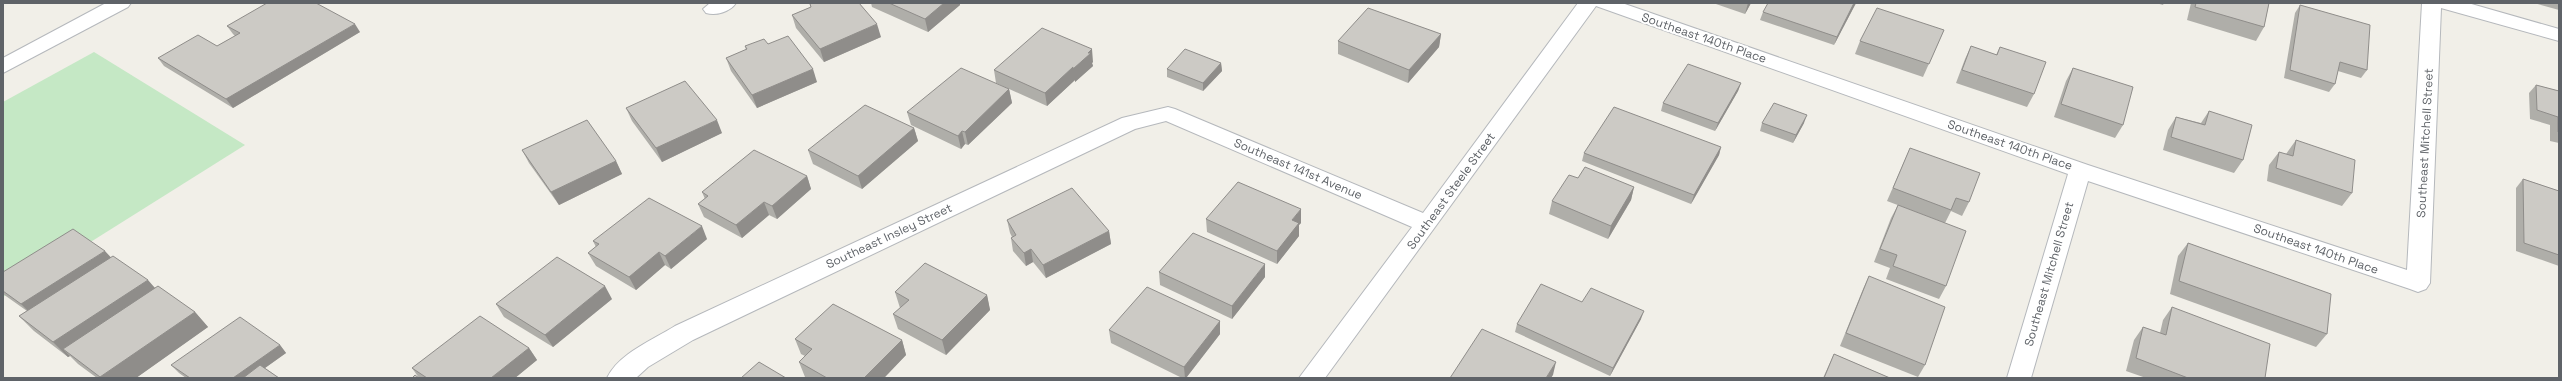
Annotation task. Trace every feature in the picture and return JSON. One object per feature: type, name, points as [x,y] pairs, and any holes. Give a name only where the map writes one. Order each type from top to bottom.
[{"type":"street","points":[[3,66],[121,3]]},
{"type":"street","name":"Southeast Steele Street","points":[[1311,378],[1427,224],[1588,3]]},
{"type":"street","name":"Southeast 140th Place","points":[[1603,3],[2080,170],[2418,284]]},
{"type":"street","name":"Southeast Mitchell Street","points":[[2418,284],[2432,3]]},
{"type":"street","points":[[2446,3],[2559,35]]},
{"type":"street","name":"Southeast 141st Avenue","points":[[1168,114],[1427,224]]},
{"type":"street","name":"Southeast Insley Street","points":[[619,378],[640,360],[684,333],[1129,123],[1168,114]]},
{"type":"street","name":"Southeast Mitchell Street","points":[[2019,378],[2080,170]]},
{"type":"green space","points":[[94,52],[245,145],[3,297],[3,102]]},
{"type":"building","points":[[267,3],[316,3],[355,24],[226,99],[158,58],[198,35],[217,46],[240,33],[227,26]]},
{"type":"building","points":[[859,3],[877,24],[820,49],[792,15],[811,7],[810,4]]},
{"type":"building","points":[[889,3],[944,3],[925,19]]},
{"type":"building","points":[[1768,3],[1854,3],[1837,37],[1763,12]]},
{"type":"building","points":[[2196,3],[2269,3],[2264,27],[2195,7]]},
{"type":"building","points":[[2300,5],[2370,25],[2367,70],[2340,62],[2335,84],[2290,70]]},
{"type":"building","points":[[1368,8],[1441,34],[1409,70],[1338,41]]},
{"type":"building","points":[[1877,8],[1944,30],[1929,64],[1860,41]]},
{"type":"building","points":[[1042,28],[1092,49],[1088,53],[1091,53],[1073,69],[1073,67],[1045,93],[994,70]]},
{"type":"building","points":[[788,36],[813,69],[752,95],[726,58],[747,49],[745,46],[764,39],[768,44]]},
{"type":"building","points":[[1971,46],[1997,55],[2000,47],[2046,62],[2034,94],[1962,70]]},
{"type":"building","points":[[1185,49],[1221,63],[1203,83],[1167,69]]},
{"type":"building","points":[[1688,64],[1741,83],[1718,123],[1663,103]]},
{"type":"building","points":[[961,68],[1009,89],[965,132],[962,131],[958,136],[907,112]]},
{"type":"building","points":[[2073,68],[2133,87],[2123,125],[2061,104]]},
{"type":"building","points":[[685,81],[717,120],[656,148],[626,108]]},
{"type":"building","points":[[2536,85],[2559,91],[2559,133],[2558,117],[2537,110]]},
{"type":"building","points":[[1774,103],[1807,115],[1796,135],[1762,123]]},
{"type":"building","points":[[865,105],[914,128],[858,176],[808,150]]},
{"type":"building","points":[[1614,107],[1721,147],[1694,195],[1584,153]]},
{"type":"building","points":[[2209,111],[2252,125],[2243,160],[2171,137],[2176,117],[2205,125]]},
{"type":"building","points":[[587,120],[616,161],[551,192],[522,150]]},
{"type":"building","points":[[2296,140],[2355,160],[2352,193],[2276,168],[2279,152],[2293,156]]},
{"type":"building","points":[[1910,148],[1980,173],[1969,202],[1956,198],[1951,210],[1893,188]]},
{"type":"building","points":[[754,150],[807,176],[772,206],[764,202],[736,225],[698,204],[708,196],[702,192]]},
{"type":"building","points":[[1585,167],[1634,187],[1611,226],[1552,201],[1569,175],[1578,178]]},
{"type":"building","points":[[2523,179],[2559,191],[2559,255],[2524,243]]},
{"type":"building","points":[[1238,182],[1301,209],[1292,220],[1299,223],[1277,251],[1206,219]]},
{"type":"building","points":[[1072,188],[1109,231],[1043,265],[1031,249],[1024,253],[1011,238],[1016,235],[1007,220]]},
{"type":"building","points":[[649,198],[702,226],[665,256],[659,252],[629,277],[588,253],[599,244],[593,241]]},
{"type":"building","points":[[1898,205],[1966,231],[1946,286],[1893,266],[1897,255],[1880,249]]},
{"type":"building","points":[[73,229],[105,251],[21,304],[3,291],[3,272]]},
{"type":"building","points":[[1193,233],[1265,264],[1232,306],[1159,272]]},
{"type":"building","points":[[2188,243],[2331,294],[2327,334],[2179,281]]},
{"type":"building","points":[[113,256],[148,280],[53,342],[19,316]]},
{"type":"building","points":[[557,257],[605,286],[545,335],[496,304]]},
{"type":"building","points":[[925,263],[987,295],[942,340],[893,314],[909,300],[895,292]]},
{"type":"building","points":[[1869,276],[1945,307],[1925,365],[1846,333]]},
{"type":"building","points":[[1541,284],[1582,302],[1591,288],[1644,311],[1613,368],[1517,324]]},
{"type":"building","points":[[158,286],[195,312],[100,377],[63,349]]},
{"type":"building","points":[[1147,287],[1220,321],[1184,367],[1109,330]]},
{"type":"building","points":[[833,304],[902,340],[864,378],[827,378],[799,362],[812,349],[795,339]]},
{"type":"building","points":[[2172,307],[2270,344],[2265,378],[2188,378],[2136,358],[2143,327],[2166,335]]},
{"type":"building","points":[[480,316],[529,348],[491,378],[427,378],[412,368]]},
{"type":"building","points":[[240,317],[280,345],[233,378],[190,378],[171,365]]},
{"type":"building","points":[[1482,329],[1556,362],[1546,378],[1450,378]]},
{"type":"building","points":[[1834,354],[1890,378],[1824,378]]},
{"type":"building","points":[[759,362],[786,378],[741,378]]},
{"type":"building","points":[[260,365],[279,378],[243,378]]},
{"type":"building","points":[[415,375],[419,378],[412,378]]}]
